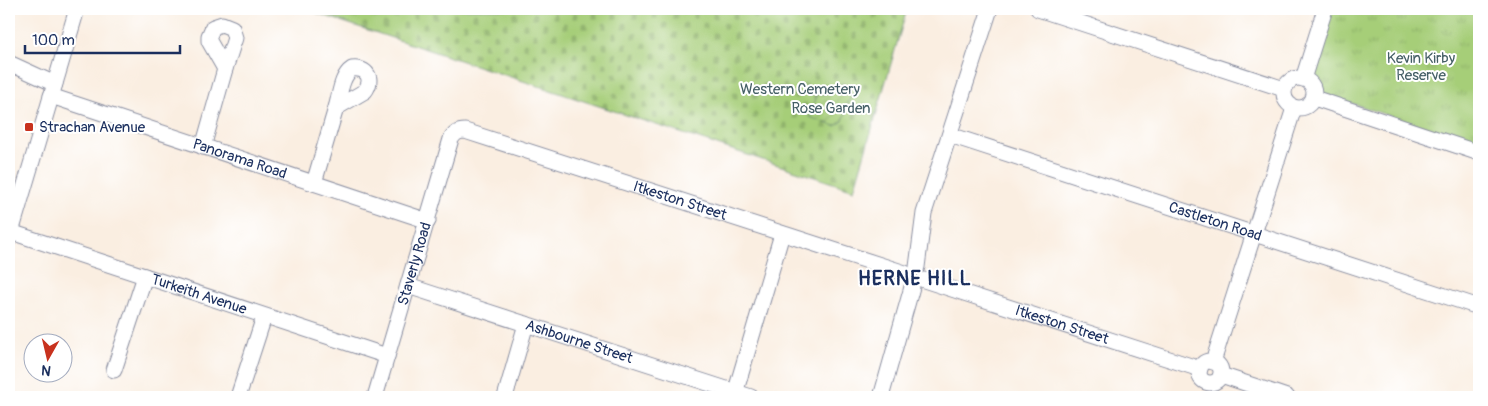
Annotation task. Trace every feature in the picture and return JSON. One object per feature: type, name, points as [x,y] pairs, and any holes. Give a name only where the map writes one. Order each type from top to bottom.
[{"type":"street","points":[[10,235],[78,9]]},
{"type":"street","points":[[881,397],[915,277],[924,213],[990,9]]},
{"type":"street","points":[[1038,9],[1284,89]]},
{"type":"street","points":[[1303,78],[1325,9]]},
{"type":"street","points":[[9,63],[53,90]]},
{"type":"street","points":[[203,146],[225,69]]},
{"type":"street","points":[[1303,78],[1310,82],[1314,89],[1314,98],[1309,105],[1300,109],[1294,108],[1287,103],[1284,97],[1284,89],[1289,82],[1303,78]]},
{"type":"street","name":"Panorama Road","points":[[53,90],[203,146],[428,221]]},
{"type":"street","points":[[1314,98],[1479,153]]},
{"type":"street","points":[[314,183],[336,108]]},
{"type":"street","points":[[1206,365],[1220,368],[1221,375],[1217,381],[1205,390],[1201,379],[1206,365],[1254,234],[1294,108]]},
{"type":"street","name":"Itkeston Street","points":[[457,132],[465,131],[915,277],[1206,365]]},
{"type":"street","name":"Staverly Road","points":[[375,397],[451,139],[457,132]]},
{"type":"street","name":"Castleton Road","points":[[950,135],[1479,308]]},
{"type":"street","points":[[735,395],[782,234]]},
{"type":"street","name":"Turkeith Avenue","points":[[10,235],[145,276],[264,317],[387,356]]},
{"type":"street","points":[[114,370],[145,276]]},
{"type":"street","name":"Ashbourne Street","points":[[408,286],[735,395],[751,397]]},
{"type":"street","points":[[238,397],[264,317]]},
{"type":"street","points":[[505,397],[526,324]]},
{"type":"street","points":[[1221,375],[1287,397]]},
{"type":"green space","name":"Western Cemetery","points":[[304,9],[907,9],[854,190]]},
{"type":"green space","name":"Kevin Kirby Reserve","points":[[1330,9],[1479,9],[1479,146],[1321,93],[1311,74]]},
{"type":"green space","name":"Rose Garden","points":[[842,83],[851,95],[843,121],[835,126],[809,117],[817,93],[823,95]]},
{"type":"place","name":"Strachan Avenue","points":[[29,127]]},
{"type":"district","name":"HERNE HILL","points":[[915,278]]}]
